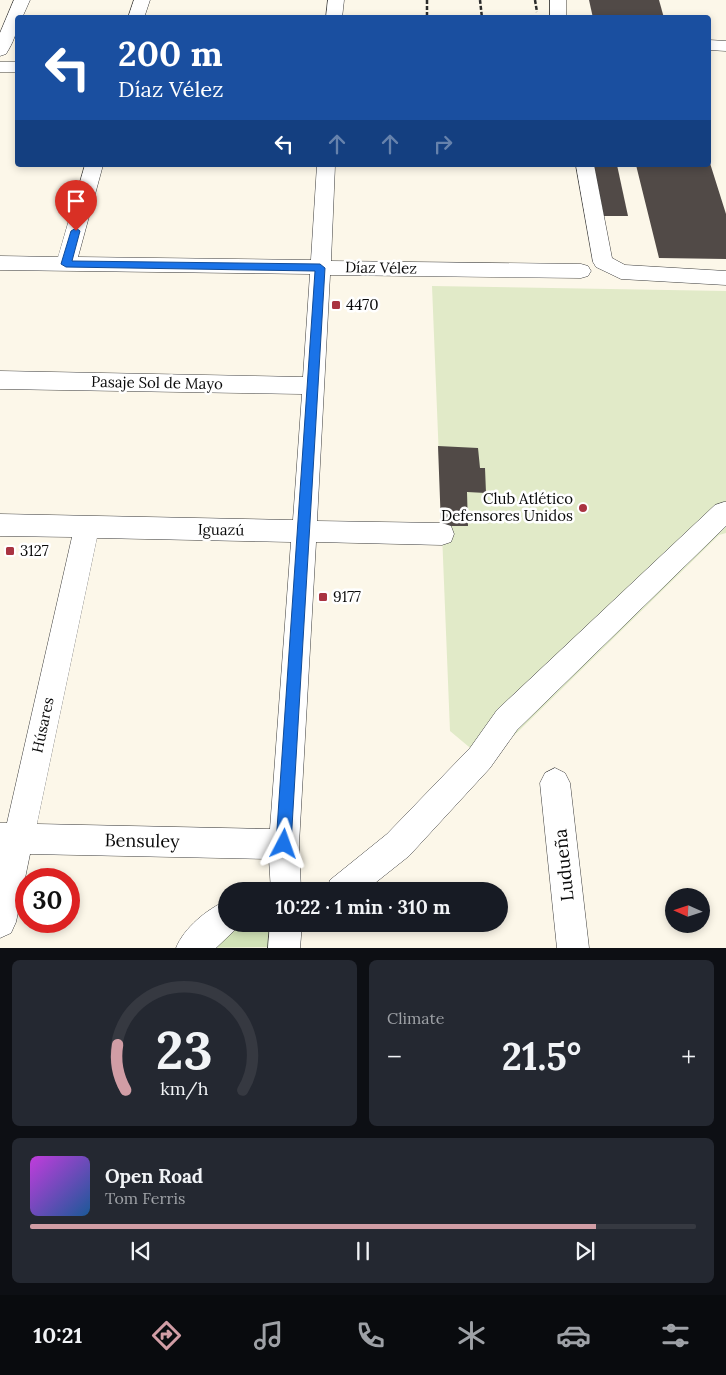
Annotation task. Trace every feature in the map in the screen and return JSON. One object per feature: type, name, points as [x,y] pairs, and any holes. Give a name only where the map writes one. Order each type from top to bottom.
[{"type":"street","points":[[16,15],[22,0]]},
{"type":"street","points":[[137,15],[142,0]]},
{"type":"street","points":[[334,15],[336,0]]},
{"type":"street","points":[[558,0],[558,15]]},
{"type":"street","points":[[0,51],[15,16]]},
{"type":"street","points":[[711,45],[726,46]]},
{"type":"street","points":[[0,66],[15,67]]},
{"type":"street","points":[[66,264],[93,167]]},
{"type":"street","points":[[286,882],[284,844],[314,386],[326,167]]},
{"type":"street","points":[[585,167],[603,262],[621,272],[726,278]]},
{"type":"street","name":"Díaz Vélez","points":[[0,263],[581,271]]},
{"type":"street","name":"Pasaje Sol de Mayo","points":[[0,380],[314,386]]},
{"type":"street","points":[[352,882],[398,845],[480,758],[507,720],[724,512]]},
{"type":"street","name":"Iguazú","points":[[0,525],[442,534]]},
{"type":"street","name":"Húsares","points":[[0,922],[9,838],[86,527]]},
{"type":"street","name":"Ludueña","points":[[555,782],[573,948]]},
{"type":"street","name":"Bensuley","points":[[9,838],[284,844]]},
{"type":"street","points":[[192,948],[218,924]]},
{"type":"street","points":[[284,948],[285,932]]},
{"type":"path","points":[[426,0],[428,15]]},
{"type":"path","points":[[480,0],[482,15]]},
{"type":"path","points":[[536,0],[538,15]]},
{"type":"green space","name":"Club Atlético Defensores Unidos","points":[[432,286],[726,291],[726,533],[719,535],[487,762],[450,731]]},
{"type":"green space","points":[[218,923],[218,932],[285,932],[284,947],[192,948]]},
{"type":"building","points":[[589,0],[659,0],[663,15],[592,15]]},
{"type":"building","points":[[711,166],[726,214],[726,259],[659,258],[636,167]]},
{"type":"building","points":[[594,167],[617,167],[628,216],[604,216]]},
{"type":"building","points":[[438,446],[478,448],[480,468],[485,468],[486,493],[467,492],[468,526],[441,526]]},
{"type":"place","name":"4470","points":[[336,305]]},
{"type":"place","name":"Club Atlético Defensores Unidos","points":[[583,508]]},
{"type":"place","name":"3127","points":[[10,551]]},
{"type":"place","name":"9177","points":[[323,597]]},
{"type":"route","points":[[76,231],[66,264],[320,268],[284,844]]}]
